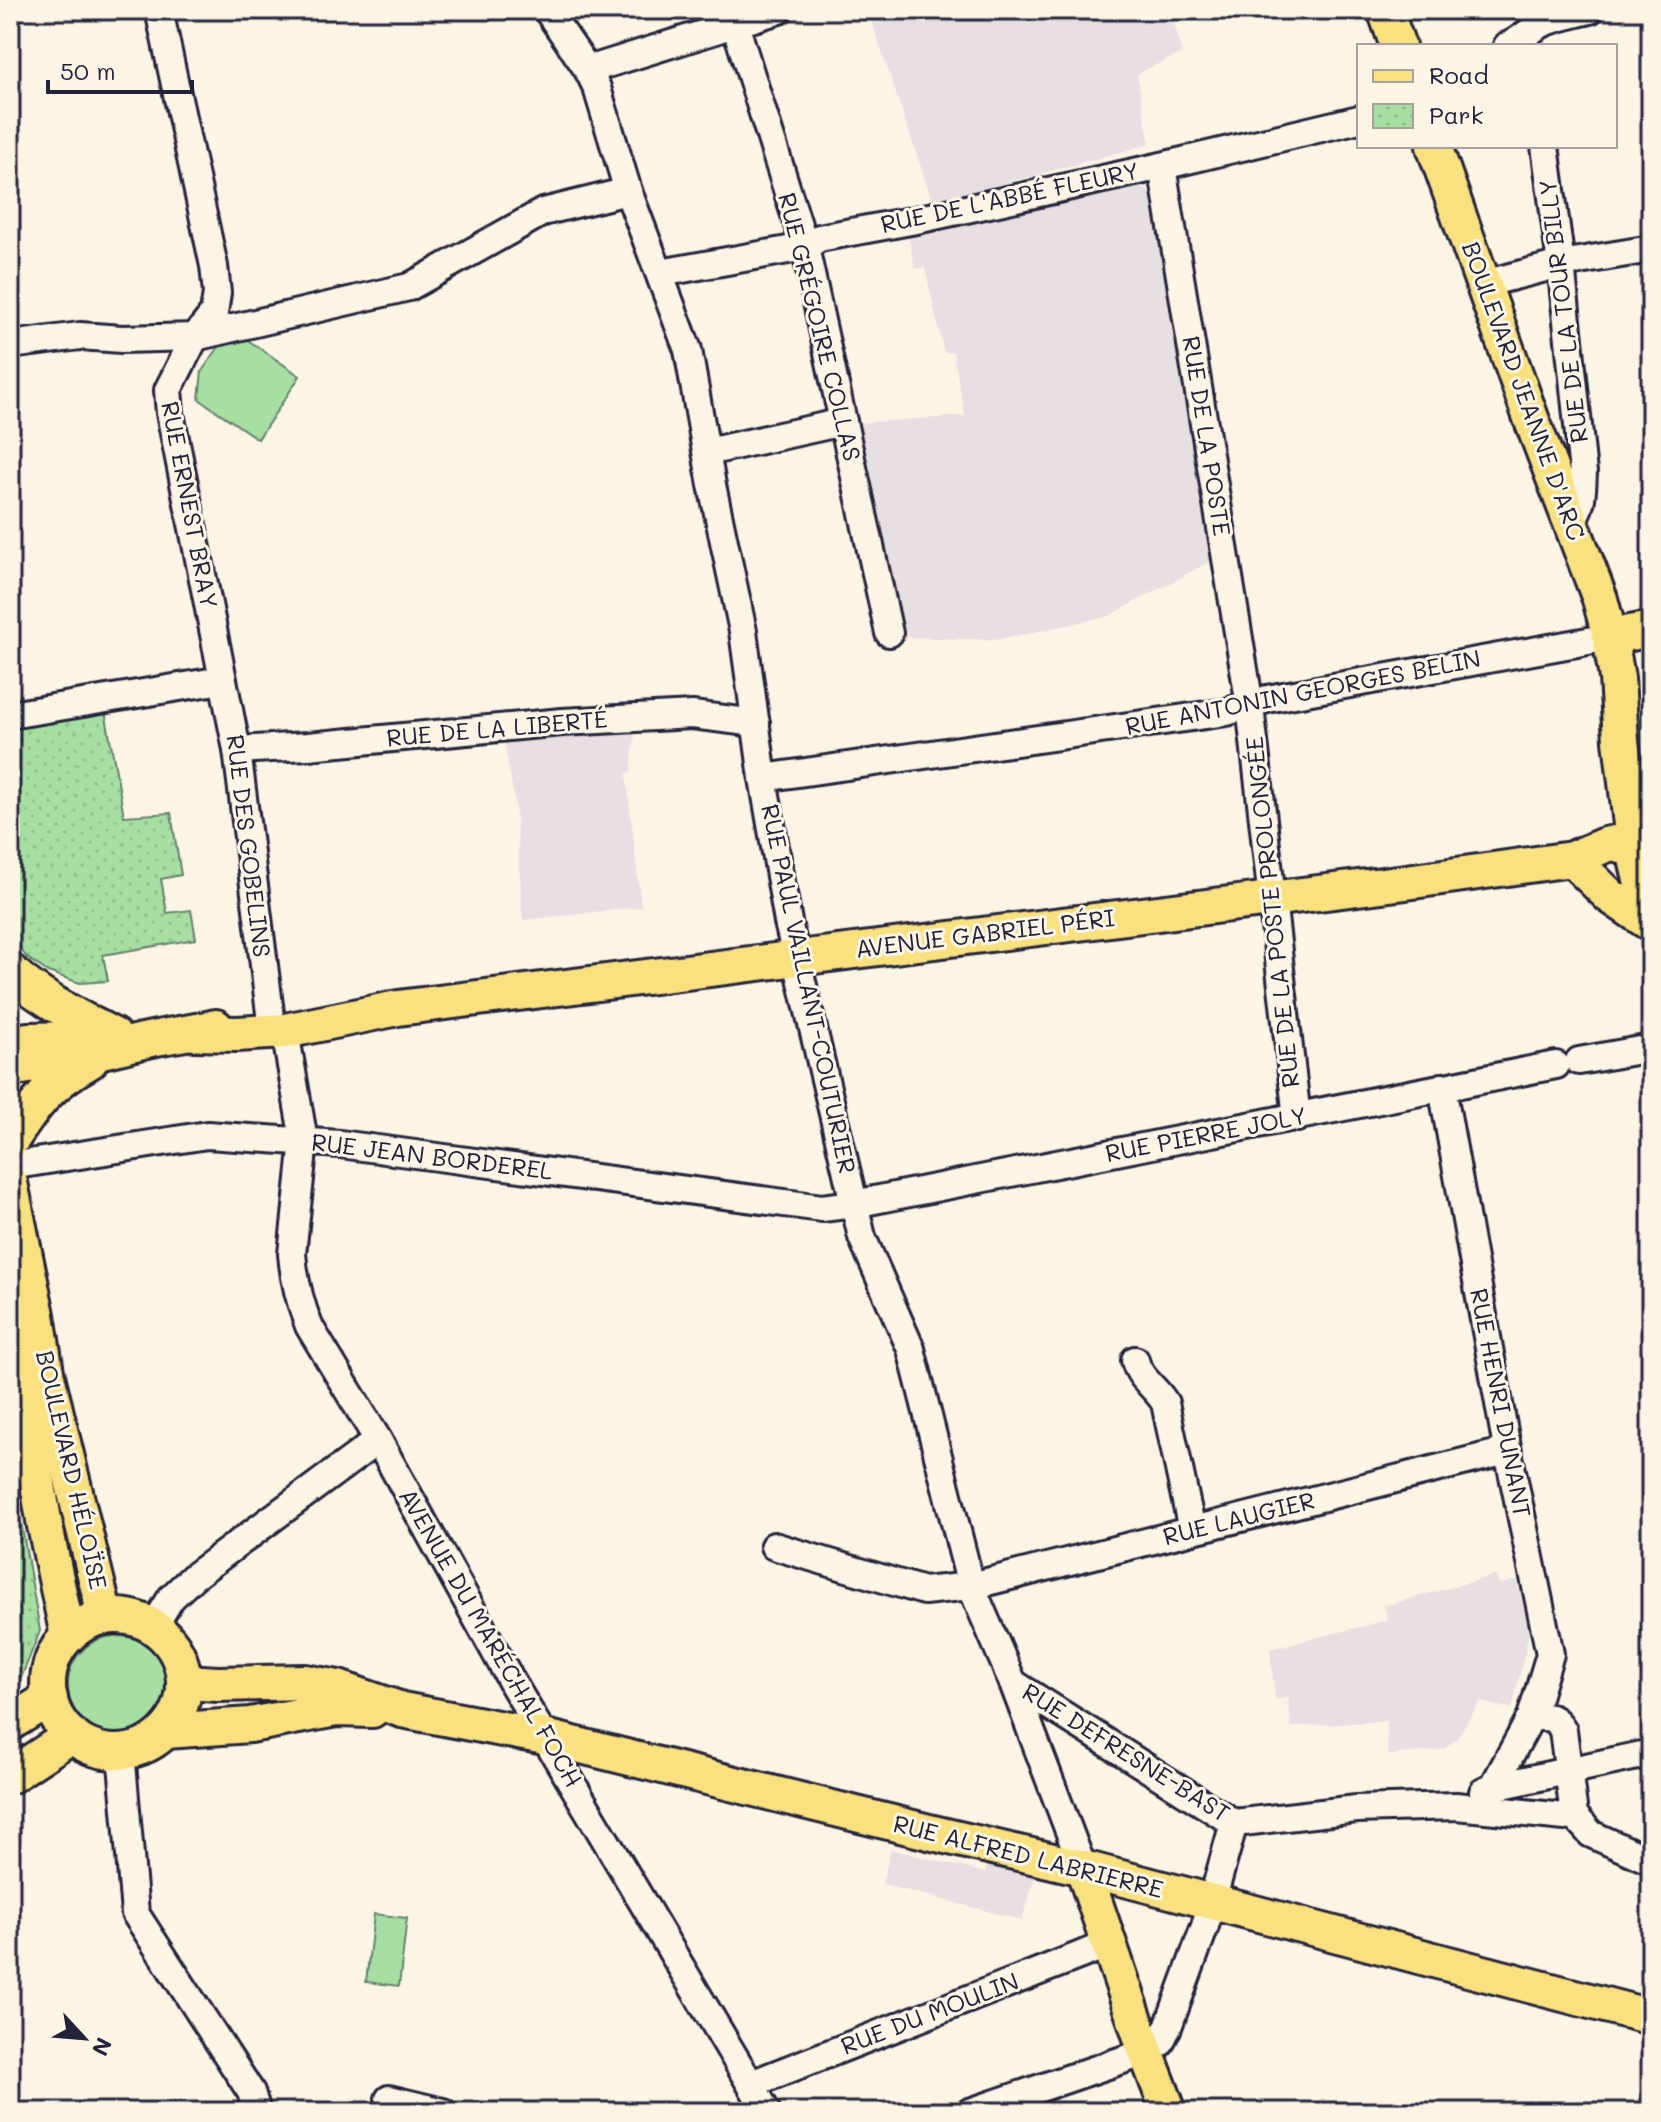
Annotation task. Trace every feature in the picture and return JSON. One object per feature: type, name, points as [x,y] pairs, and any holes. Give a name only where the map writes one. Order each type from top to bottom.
[{"type":"main road","points":[[1385,10],[1397,44]]},
{"type":"main road","name":"BOULEVARD JEANNE D'ARC","points":[[1435,148],[1531,418],[1600,599],[1617,678]]},
{"type":"main road","name":"RUE ANTONIN GEORGES BELIN","points":[[1610,637],[1651,629]]},
{"type":"main road","points":[[1617,678],[1640,744],[1651,796]]},
{"type":"main road","points":[[1617,678],[1622,754],[1645,855],[1651,923]]},
{"type":"main road","name":"AVENUE GABRIEL PÉRI","points":[[10,1069],[124,1043],[278,1022],[306,1008],[398,1008],[1572,859],[1618,866],[1645,855]]},
{"type":"main road","points":[[1572,859],[1610,896],[1651,923]]},
{"type":"main road","points":[[10,971],[59,1007],[124,1043]]},
{"type":"main road","name":"AVENUE GABRIEL PÉRI","points":[[10,1043],[28,1040],[124,1043]]},
{"type":"main road","points":[[10,1142],[38,1101],[54,1084],[124,1043]]},
{"type":"main road","name":"BOULEVARD HÉLOÏSE","points":[[10,1183],[46,1372],[105,1616]]},
{"type":"main road","name":"BOULEVARD HÉLOÏSE","points":[[10,1318],[45,1526],[68,1636]]},
{"type":"main road","points":[[105,1616],[130,1617],[154,1626],[170,1641],[181,1661],[185,1682],[180,1708],[166,1731],[146,1745],[121,1752],[104,1751],[87,1745],[72,1735],[58,1719],[50,1698],[49,1676],[55,1654],[68,1636],[85,1623],[105,1616]]},
{"type":"main road","name":"RUE ALFRED LABRIERRE","points":[[185,1682],[305,1682],[338,1688],[402,1710],[545,1737],[1083,1868],[1651,2017]]},
{"type":"main road","points":[[10,1723],[50,1698]]},
{"type":"main road","name":"RUE ALFRED LABRIERRE","points":[[166,1731],[250,1725],[336,1709],[402,1710]]},
{"type":"main road","points":[[10,1776],[72,1735]]},
{"type":"main road","points":[[1083,1868],[1169,2112]]},
{"type":"street","name":"RUE ERNEST BRAY","points":[[159,10],[214,266],[217,293],[214,313],[195,337],[168,390],[222,680]]},
{"type":"street","name":"RUE PAUL VAILLANT-COUTURIER","points":[[547,10],[597,88],[628,191],[688,350],[743,631],[763,778],[796,958],[862,1237],[911,1349],[971,1586],[1013,1683],[1083,1868]]},
{"type":"street","points":[[588,70],[779,10]]},
{"type":"street","points":[[1522,34],[1545,23],[1590,10]]},
{"type":"street","name":"RUE GRÉGOIRE COLLAS","points":[[735,24],[805,247],[889,633]]},
{"type":"street","name":"RUE DE L'ABBÉ FLEURY","points":[[660,273],[805,247],[819,238],[1162,166],[1357,119]]},
{"type":"street","name":"RUE DE LA TOUR BILLY","points":[[1545,148],[1583,473],[1577,515],[1571,520]]},
{"type":"street","name":"RUE DE LA POSTE","points":[[1162,166],[1250,706]]},
{"type":"street","points":[[10,345],[80,336],[122,339],[195,337],[409,287],[543,212],[628,191]]},
{"type":"street","points":[[1483,284],[1561,264],[1651,249]]},
{"type":"street","points":[[707,452],[843,422]]},
{"type":"street","name":"RUE ANTONIN GEORGES BELIN","points":[[763,778],[1227,712],[1267,699],[1610,637]]},
{"type":"street","points":[[10,715],[222,680]]},
{"type":"street","name":"RUE DES GOBELINS","points":[[222,680],[237,750],[278,1022],[304,1141]]},
{"type":"street","name":"RUE DE LA POSTE PROLONGÉE","points":[[1250,706],[1297,1118]]},
{"type":"street","name":"RUE DE LA LIBERTÉ","points":[[237,750],[562,722],[677,716],[756,723]]},
{"type":"street","name":"RUE PIERRE JOLY","points":[[854,1204],[1651,1048]]},
{"type":"street","name":"RUE HENRI DUNANT","points":[[1442,1087],[1507,1451],[1550,1654],[1531,1717],[1493,1787]]},
{"type":"street","name":"RUE JEAN BORDEREL","points":[[10,1166],[207,1135],[304,1141],[822,1208],[854,1204]]},
{"type":"street","name":"AVENUE DU MARÉCHAL FOCH","points":[[304,1141],[292,1254],[303,1312],[309,1326],[378,1440],[545,1737],[767,2112]]},
{"type":"street","points":[[1135,1360],[1142,1377],[1159,1392],[1165,1403],[1192,1530]]},
{"type":"street","points":[[154,1626],[171,1598],[193,1577],[378,1440]]},
{"type":"street","name":"RUE LAUGIER","points":[[774,1546],[924,1591],[971,1586],[1507,1451]]},
{"type":"street","name":"RUE DEFRESNE-BAST","points":[[1013,1683],[1234,1823],[1357,1809],[1456,1806],[1565,1817],[1574,1815]]},
{"type":"street","points":[[1531,1717],[1557,1720],[1563,1730],[1574,1815],[1591,1834],[1651,1861]]},
{"type":"street","points":[[121,1752],[135,1913],[251,2092],[257,2112]]},
{"type":"street","points":[[1456,1806],[1493,1787],[1651,1753]]},
{"type":"street","points":[[970,2112],[1146,2052],[1160,2043],[1202,1935],[1234,1823]]},
{"type":"street","name":"RUE DU MOULIN","points":[[751,2084],[1109,1944]]},
{"type":"street","points":[[389,2099],[443,2112]]},
{"type":"shaded area","points":[[870,10],[1171,10],[1182,53],[1137,74],[1150,144],[933,203]]},
{"type":"shaded area","points":[[1139,186],[1151,193],[1213,560],[1109,616],[996,640],[907,637],[854,423],[965,416],[953,352],[944,353],[925,268],[915,269],[908,235]]},
{"type":"shaded area","points":[[635,733],[631,772],[626,773],[641,907],[523,920],[515,802],[504,741]]},
{"type":"shaded area","points":[[1496,1575],[1499,1584],[1517,1580],[1529,1633],[1512,1709],[1480,1702],[1456,1739],[1445,1748],[1388,1755],[1386,1721],[1291,1727],[1288,1697],[1275,1700],[1270,1649],[1388,1620],[1384,1606]]},
{"type":"shaded area","points":[[891,1849],[985,1873],[987,1865],[1035,1877],[1022,1920],[882,1884]]},
{"type":"green space","points":[[242,336],[300,376],[258,439],[199,399],[202,371],[223,341]]},
{"type":"green space","points":[[104,705],[124,816],[171,813],[181,875],[161,879],[167,913],[191,910],[196,939],[103,955],[108,981],[80,983],[48,972],[27,958],[10,934],[10,725]]},
{"type":"green space","points":[[10,1458],[40,1631],[17,1688],[10,1692]]},
{"type":"green space","points":[[117,1636],[136,1640],[152,1650],[162,1666],[166,1685],[162,1704],[152,1720],[136,1730],[117,1734],[98,1730],[82,1720],[72,1704],[68,1685],[72,1666],[82,1650],[98,1640]]},
{"type":"green space","points":[[374,1914],[407,1918],[399,1986],[366,1982]]}]
